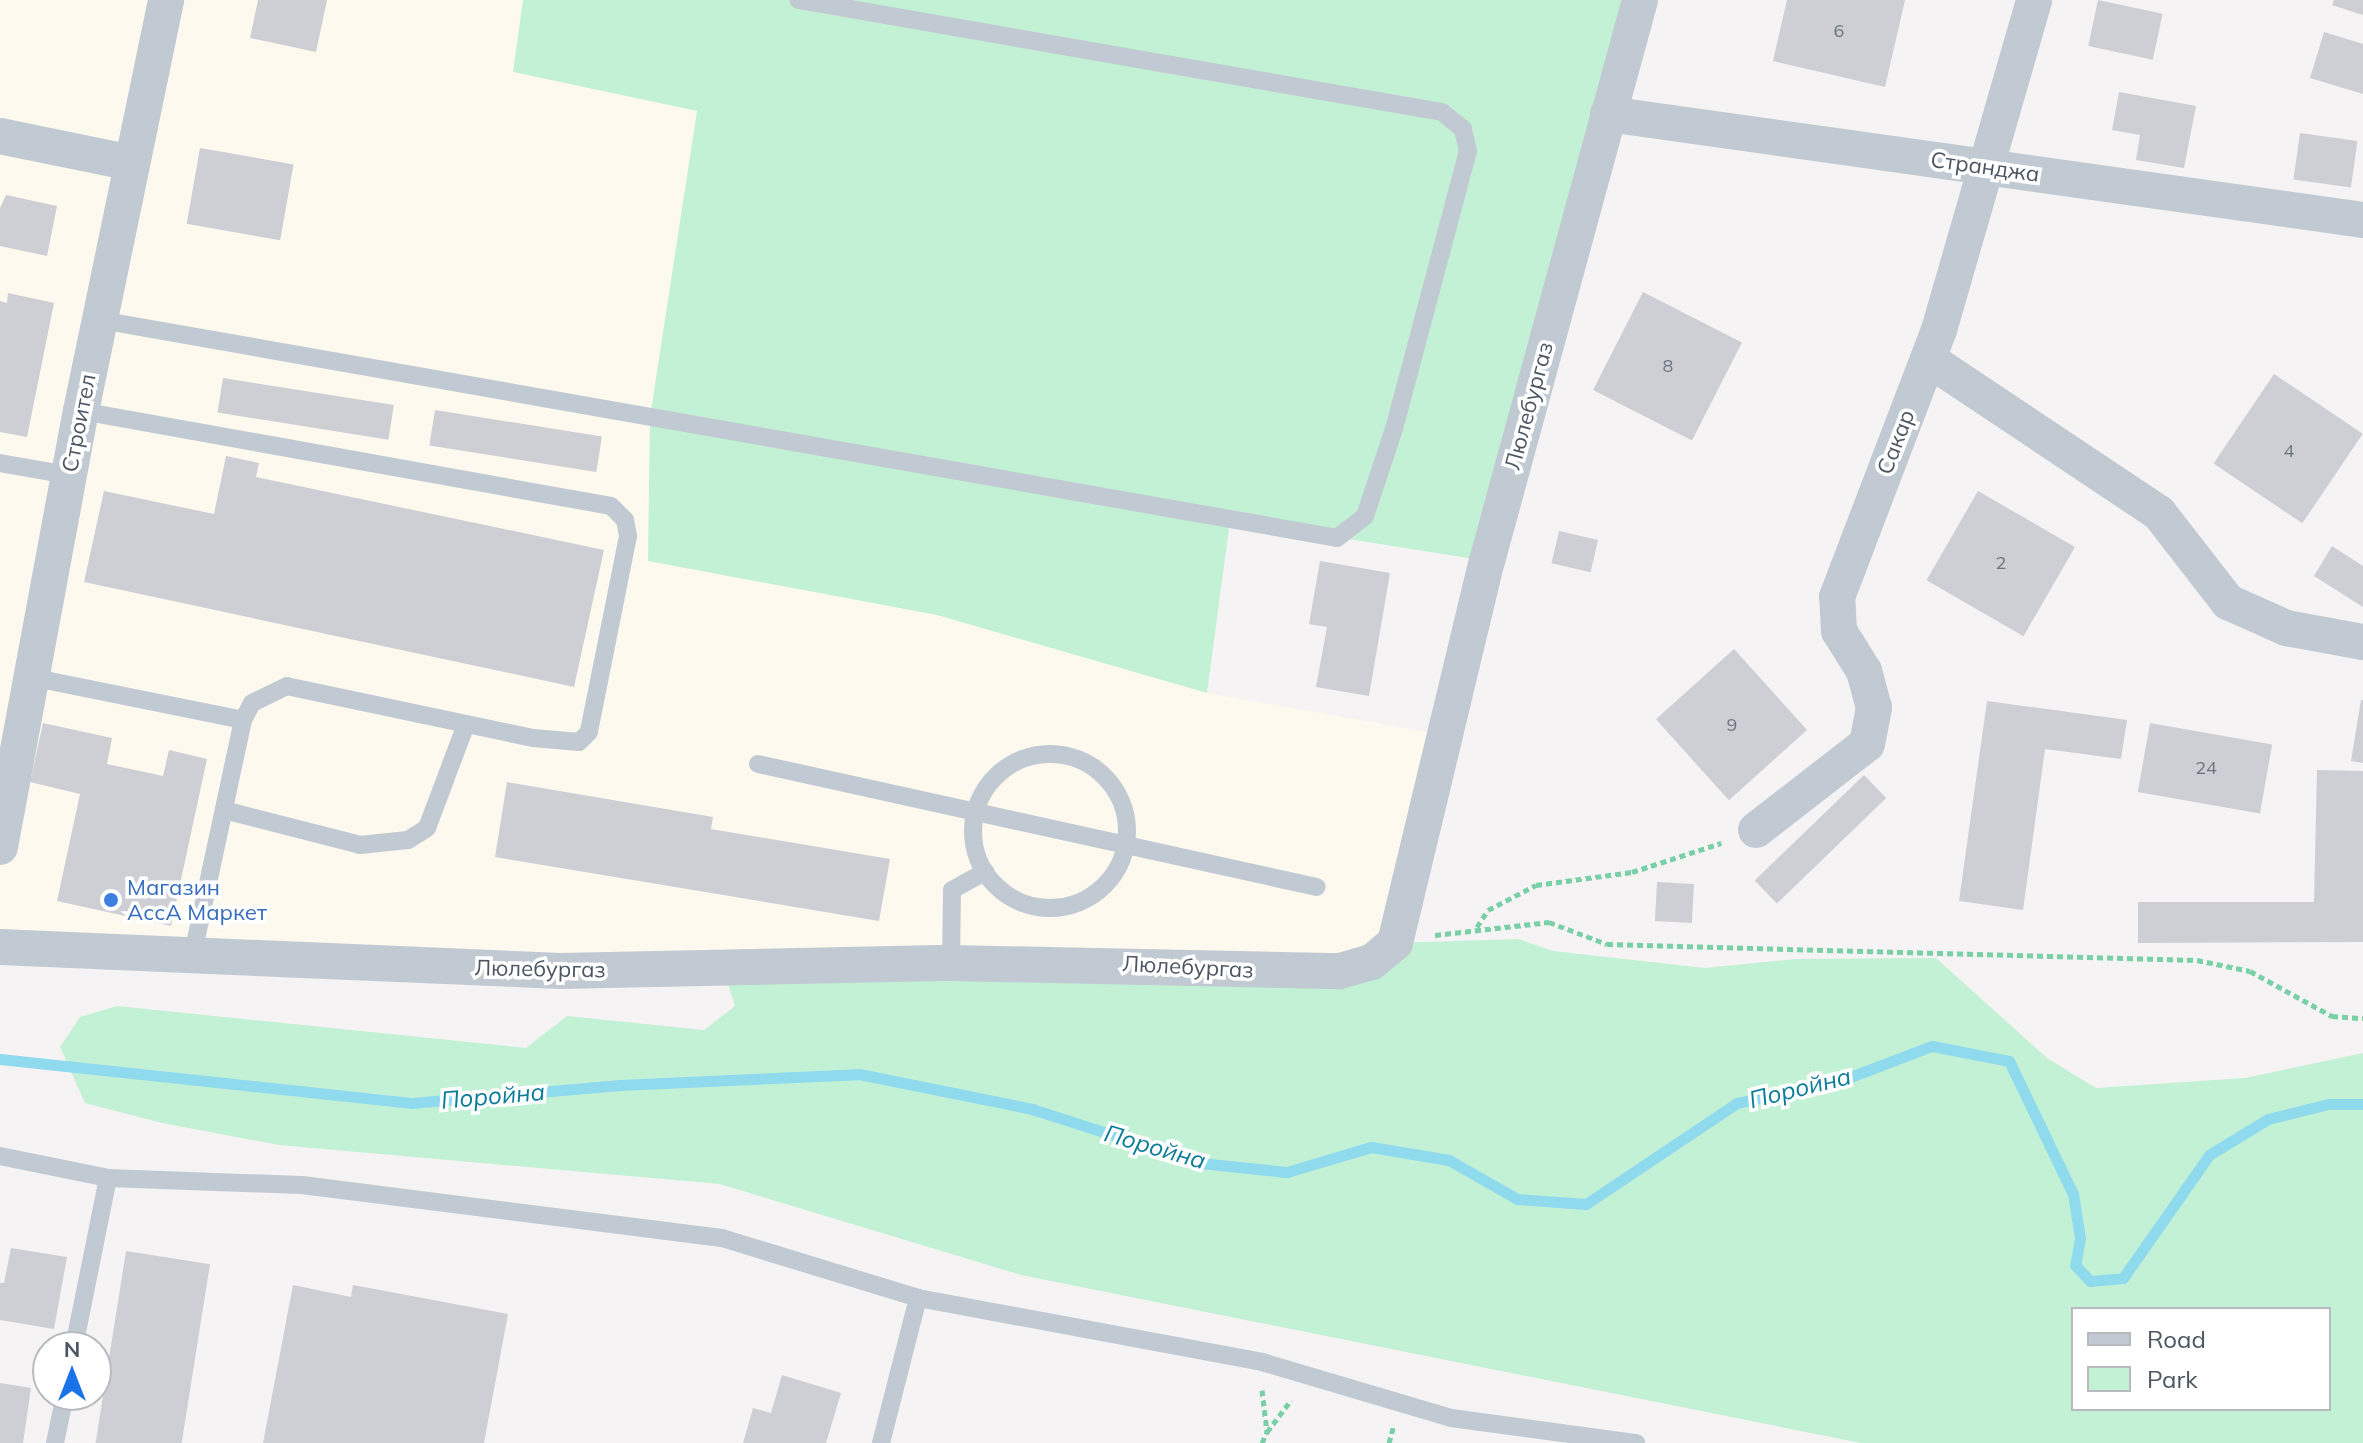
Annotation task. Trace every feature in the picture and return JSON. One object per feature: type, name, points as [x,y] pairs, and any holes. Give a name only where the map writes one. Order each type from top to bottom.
[{"type":"street","name":"Строител","points":[[0,847],[11,715],[30,677],[166,0]]},
{"type":"street","name":"Люлебургаз","points":[[0,947],[192,958],[560,971],[951,963],[1340,971],[1372,962],[1395,943],[1487,561],[1640,0]]},
{"type":"street","name":"Сакар","points":[[1756,830],[1867,744],[1874,708],[1864,671],[1839,631],[1837,597],[1928,359],[2034,0]]},
{"type":"street","name":"Странджа","points":[[1608,114],[1987,167],[2362,214]]},
{"type":"street","points":[[0,136],[131,163]]},
{"type":"street","points":[[1928,359],[2159,513],[2228,602],[2286,628],[2363,642]]},
{"type":"lane","points":[[100,320],[1337,538],[1365,516],[1394,429],[1468,151],[1463,129],[1442,112],[799,0]]},
{"type":"lane","points":[[81,411],[611,506],[625,520],[628,536],[589,732],[579,742],[562,744],[287,686],[252,703],[243,720],[192,958]]},
{"type":"lane","points":[[0,463],[69,475]]},
{"type":"lane","points":[[30,677],[243,720]]},
{"type":"lane","points":[[224,810],[360,845],[408,840],[427,828],[466,724]]},
{"type":"lane","points":[[1067,755],[1108,778],[1128,821],[1127,845],[1106,885],[1065,907],[1019,902],[985,872],[975,853],[975,811],[1000,771],[1020,759],[1067,755]]},
{"type":"lane","points":[[758,764],[1317,887]]},
{"type":"lane","points":[[951,963],[952,890],[985,872]]},
{"type":"lane","points":[[0,1156],[108,1178],[302,1185],[722,1238],[918,1298],[1262,1362],[1451,1418],[1636,1443]]},
{"type":"lane","points":[[77,1331],[108,1178]]},
{"type":"lane","points":[[881,1443],[918,1298]]},
{"type":"lane","points":[[55,1443],[62,1411]]},
{"type":"path","points":[[1477,927],[1488,910],[1536,885],[1632,872],[1756,830]]},
{"type":"path","points":[[1395,943],[1477,927],[1549,922],[1607,944],[2197,960],[2250,971],[2332,1016],[2363,1018]]},
{"type":"path","points":[[1262,1443],[1267,1432]]},
{"type":"shaded area","points":[[0,0],[1640,0],[1229,520],[1207,693],[1445,735],[1372,962],[0,947]]},
{"type":"green space","points":[[523,0],[1640,0],[1487,561],[1230,520],[1207,693],[937,615],[648,561],[650,417],[697,111],[513,72]]},
{"type":"green space","points":[[1518,939],[1553,951],[1705,968],[1796,959],[1936,958],[2047,1058],[2096,1088],[2245,1078],[2363,1053],[2363,1443],[1861,1443],[1021,1275],[720,1184],[279,1145],[162,1123],[85,1103],[60,1047],[80,1017],[117,1006],[526,1048],[567,1016],[704,1030],[735,1006],[723,968],[1245,971],[1395,943]]},
{"type":"building","points":[[258,0],[327,0],[316,52],[250,38]]},
{"type":"building","points":[[1787,0],[1905,0],[1885,87],[1773,61]]},
{"type":"building","points":[[2098,0],[2163,14],[2153,60],[2088,46]]},
{"type":"building","points":[[2334,0],[2363,0],[2363,15],[2332,5]]},
{"type":"building","points":[[2324,32],[2363,44],[2363,94],[2310,78]]},
{"type":"building","points":[[2119,92],[2196,106],[2184,168],[2136,160],[2140,135],[2112,130]]},
{"type":"building","points":[[2300,133],[2357,141],[2351,188],[2293,180]]},
{"type":"building","points":[[200,148],[294,164],[280,240],[187,224]]},
{"type":"building","points":[[6,195],[57,206],[47,256],[0,246],[0,208]]},
{"type":"building","points":[[1643,292],[1742,342],[1692,440],[1593,390]]},
{"type":"building","points":[[8,293],[54,303],[27,437],[0,432],[0,301],[7,303]]},
{"type":"building","points":[[2274,374],[2363,434],[2302,523],[2214,464]]},
{"type":"building","points":[[223,378],[394,405],[388,440],[218,413]]},
{"type":"building","points":[[435,410],[602,436],[596,472],[429,446]]},
{"type":"building","points":[[226,456],[259,463],[256,477],[604,550],[574,687],[84,582],[104,491],[214,514]]},
{"type":"building","points":[[1978,491],[2075,547],[2023,636],[1926,580]]},
{"type":"building","points":[[1559,531],[1598,540],[1591,572],[1552,563]]},
{"type":"building","points":[[2332,546],[2363,566],[2363,607],[2314,576]]},
{"type":"building","points":[[1320,561],[1390,573],[1369,696],[1316,687],[1327,627],[1309,624]]},
{"type":"building","points":[[1734,649],[1807,730],[1729,800],[1656,719]]},
{"type":"building","points":[[2363,700],[2363,763],[2351,761]]},
{"type":"building","points":[[1987,701],[2127,720],[2121,759],[2045,749],[2023,910],[1959,901]]},
{"type":"building","points":[[43,723],[112,738],[107,764],[163,776],[169,750],[207,759],[171,926],[57,901],[80,794],[30,782]]},
{"type":"building","points":[[2150,723],[2272,745],[2260,813],[2138,792]]},
{"type":"building","points":[[2317,770],[2363,771],[2363,942],[2138,943],[2138,902],[2314,902]]},
{"type":"building","points":[[1864,775],[1886,798],[1777,904],[1755,881]]},
{"type":"building","points":[[507,782],[713,817],[711,829],[890,859],[879,921],[495,857]]},
{"type":"building","points":[[1657,882],[1694,884],[1692,923],[1655,921]]},
{"type":"building","points":[[11,1248],[67,1257],[54,1329],[0,1320],[0,1283],[4,1283]]},
{"type":"building","points":[[126,1251],[210,1264],[182,1443],[96,1443],[101,1411],[112,1411],[112,1339]]},
{"type":"building","points":[[293,1285],[351,1297],[353,1285],[508,1314],[484,1443],[263,1443]]},
{"type":"building","points":[[782,1375],[841,1393],[826,1443],[743,1443],[753,1408],[771,1413]]},
{"type":"building","points":[[0,1383],[31,1388],[23,1443],[0,1443]]},
{"type":"waterway","name":"Поройна","points":[[0,1059],[411,1103],[620,1085],[859,1074],[1032,1109],[1200,1163],[1287,1172],[1371,1147],[1449,1160],[1517,1199],[1586,1204],[1737,1103],[1845,1079],[1932,1046],[2009,1061],[2073,1194],[2080,1238],[2075,1265],[2090,1281],[2123,1278],[2209,1155],[2268,1119],[2328,1104],[2363,1104]]},
{"type":"place","name":"Магазин АссА Маркет","points":[[111,900]]}]
